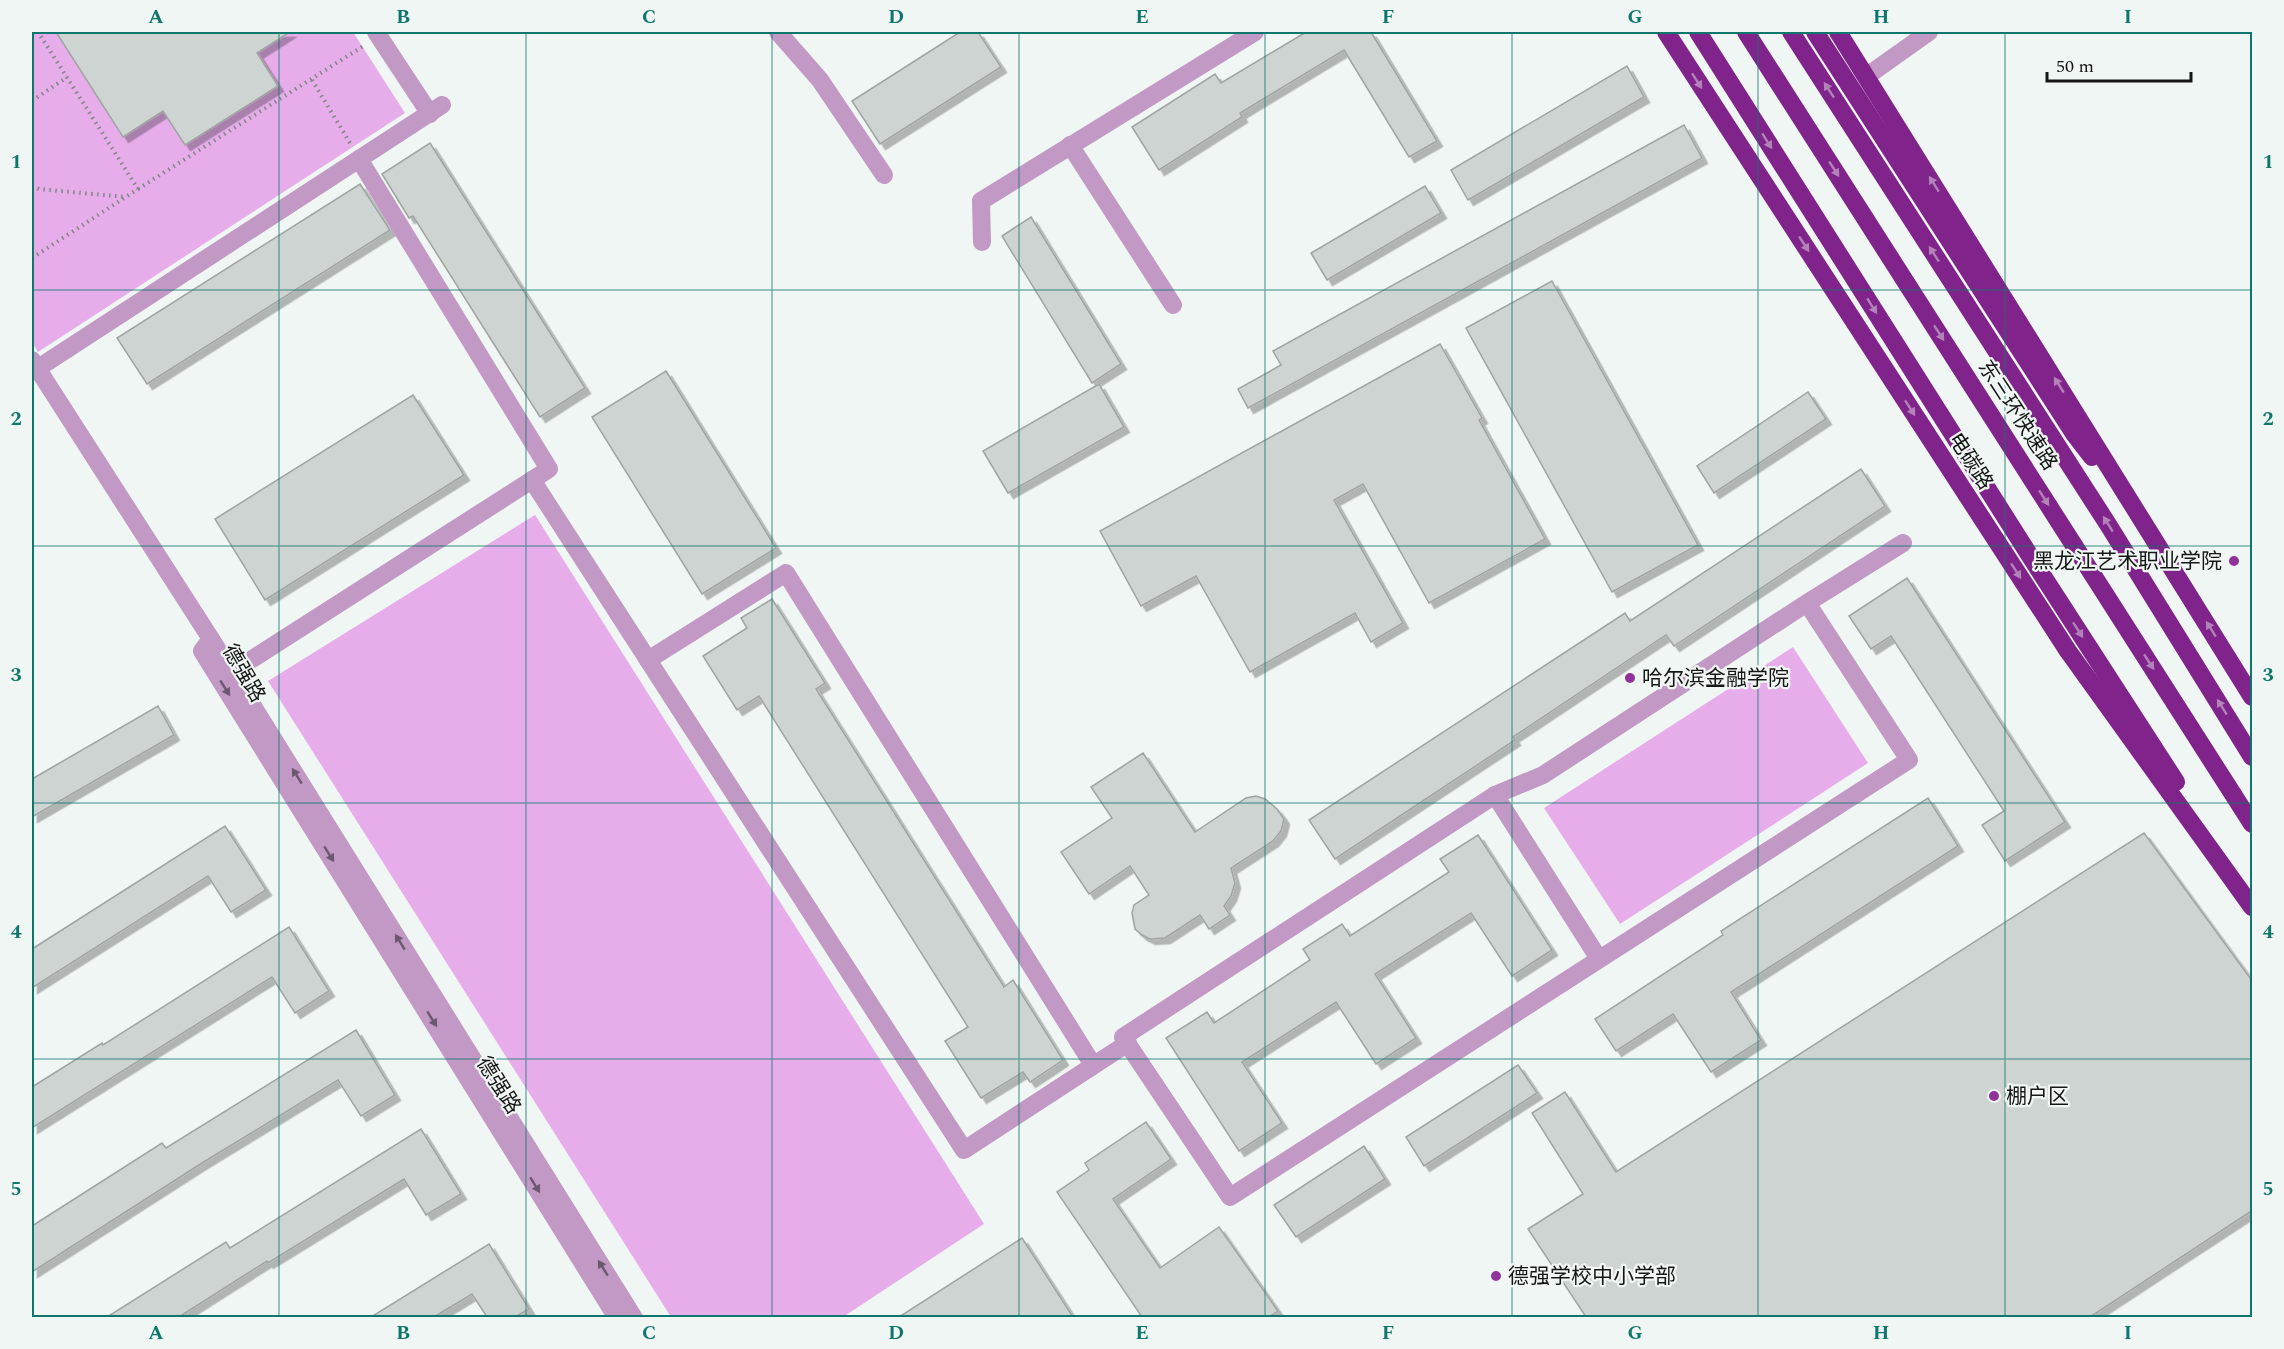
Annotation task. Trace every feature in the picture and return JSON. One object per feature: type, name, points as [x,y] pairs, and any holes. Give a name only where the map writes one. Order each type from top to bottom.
[{"type":"highway","name":"电碳路","points":[[1666,32],[2068,651],[2253,907]]},
{"type":"highway","points":[[1698,32],[2030,556],[2253,899]]},
{"type":"highway","name":"东三环快速路","points":[[1746,32],[2253,824]]},
{"type":"highway","name":"东三环快速路","points":[[1791,32],[2109,526],[2253,757]]},
{"type":"highway","points":[[1815,32],[2075,435],[2157,542]]},
{"type":"highway","points":[[1838,32],[2253,697]]},
{"type":"street","points":[[778,32],[820,80],[884,175]]},
{"type":"street","points":[[982,242],[981,201],[1255,32]]},
{"type":"street","points":[[1867,76],[1929,32]]},
{"type":"street","points":[[32,372],[436,110],[378,34]]},
{"type":"street","points":[[1070,146],[1173,305]]},
{"type":"street","points":[[232,672],[549,469],[359,159]]},
{"type":"street","points":[[32,360],[211,639]]},
{"type":"street","points":[[532,480],[964,1150],[1128,1043]]},
{"type":"street","points":[[1807,603],[1909,760],[1230,1197],[1123,1037],[1495,795],[1543,775],[1807,603],[1903,543]]},
{"type":"street","points":[[648,660],[786,573],[1094,1065]]},
{"type":"street","name":"德强路","points":[[617,1317],[202,651],[211,639],[634,1317]]},
{"type":"street","points":[[1495,795],[1599,959]]},
{"type":"path","points":[[38,32],[138,189]]},
{"type":"path","points":[[32,258],[312,80],[378,34]]},
{"type":"path","points":[[32,101],[67,77]]},
{"type":"path","points":[[312,80],[359,159]]},
{"type":"path","points":[[32,186],[39,189],[126,197]]},
{"type":"shaded area","points":[[32,32],[353,32],[405,113],[38,352],[32,342]]},
{"type":"shaded area","points":[[535,515],[984,1224],[843,1317],[671,1317],[268,681]]},
{"type":"shaded area","points":[[1793,647],[1868,763],[1620,924],[1544,808]]},
{"type":"building","points":[[56,32],[290,32],[257,53],[278,86],[185,145],[163,111],[123,137]]},
{"type":"building","points":[[960,32],[978,32],[1001,67],[880,144],[852,101]]},
{"type":"building","points":[[1306,32],[1371,32],[1437,141],[1409,157],[1344,50],[1240,113],[1242,117],[1159,170],[1132,127],[1215,74],[1221,83]]},
{"type":"building","points":[[1627,66],[1644,97],[1468,200],[1451,170]]},
{"type":"building","points":[[1684,125],[1702,158],[1248,408],[1238,389],[1281,365],[1273,351]]},
{"type":"building","points":[[430,143],[585,388],[540,417],[413,216],[409,218],[382,174]]},
{"type":"building","points":[[360,184],[390,230],[147,384],[117,338]]},
{"type":"building","points":[[1425,186],[1441,213],[1327,280],[1311,253]]},
{"type":"building","points":[[1031,217],[1121,364],[1092,383],[1002,236]]},
{"type":"building","points":[[1552,281],[1698,545],[1612,592],[1466,328]]},
{"type":"building","points":[[1440,344],[1482,418],[1479,420],[1545,539],[1429,603],[1363,484],[1334,500],[1403,623],[1371,642],[1355,613],[1250,672],[1196,576],[1141,606],[1100,531]]},
{"type":"building","points":[[666,371],[776,548],[702,594],[592,417]]},
{"type":"building","points":[[1099,384],[1124,427],[1008,493],[983,451]]},
{"type":"building","points":[[1808,392],[1826,419],[1714,493],[1697,466]]},
{"type":"building","points":[[413,395],[464,475],[265,600],[215,519]]},
{"type":"building","points":[[1861,469],[1885,506],[1674,646],[1666,635],[1513,737],[1515,740],[1335,859],[1309,820],[1625,613],[1630,621]]},
{"type":"building","points":[[1907,578],[2065,822],[2005,861],[1982,825],[2004,811],[1891,636],[1871,649],[1849,616]]},
{"type":"building","points":[[772,599],[825,683],[816,689],[1004,987],[1013,980],[1063,1060],[1030,1082],[1023,1072],[981,1098],[945,1041],[968,1027],[759,696],[737,710],[703,656],[747,628],[741,618]]},
{"type":"building","points":[[158,706],[174,735],[32,817],[32,779]]},
{"type":"building","points":[[1143,753],[1195,832],[1246,798],[1256,796],[1265,799],[1277,809],[1284,819],[1281,831],[1273,841],[1231,868],[1235,883],[1231,896],[1224,906],[1230,915],[1209,929],[1200,915],[1165,938],[1150,939],[1142,935],[1135,929],[1132,913],[1134,905],[1149,895],[1130,866],[1089,894],[1061,852],[1112,818],[1091,787]]},
{"type":"building","points":[[1928,798],[1958,846],[1731,992],[1761,1040],[1711,1072],[1673,1014],[1616,1051],[1595,1019],[1723,935],[1721,931]]},
{"type":"building","points":[[225,826],[266,890],[231,912],[208,876],[32,988],[32,949]]},
{"type":"building","name":"棚户区","points":[[2144,833],[2253,982],[2253,1210],[2090,1317],[1586,1317],[1528,1229],[1583,1194],[1532,1113],[1565,1092],[1616,1172]]},
{"type":"building","points":[[1478,835],[1552,950],[1512,976],[1471,913],[1375,974],[1416,1038],[1376,1064],[1336,1002],[1242,1062],[1282,1123],[1239,1151],[1166,1038],[1207,1012],[1214,1023],[1310,960],[1303,949],[1342,924],[1350,936],[1449,872],[1440,859]]},
{"type":"building","points":[[289,927],[329,991],[295,1013],[272,977],[32,1128],[32,1087],[102,1043],[103,1045]]},
{"type":"building","points":[[356,1030],[395,1095],[361,1116],[338,1080],[202,1163],[32,1272],[32,1226],[162,1143],[166,1148]]},
{"type":"building","points":[[1518,1065],[1537,1093],[1424,1166],[1406,1137]]},
{"type":"building","points":[[1146,1122],[1171,1159],[1113,1199],[1160,1268],[1219,1227],[1278,1311],[1269,1317],[1142,1317],[1057,1192],[1089,1170],[1085,1163]]},
{"type":"building","points":[[421,1129],[461,1194],[426,1215],[404,1179],[179,1317],[107,1317],[226,1242],[230,1248]]},
{"type":"building","points":[[1364,1146],[1385,1179],[1296,1237],[1274,1205]]},
{"type":"building","points":[[1022,1238],[1073,1317],[899,1317]]},
{"type":"building","points":[[489,1244],[529,1309],[515,1317],[487,1317],[472,1294],[434,1317],[371,1317]]},
{"type":"place","name":"黑龙江艺术职业学院","points":[[2234,561]]},
{"type":"place","name":"哈尔滨金融学院","points":[[1630,678]]},
{"type":"place","name":"棚户区","points":[[1994,1096]]},
{"type":"place","name":"德强学校中小学部","points":[[1496,1276]]}]
